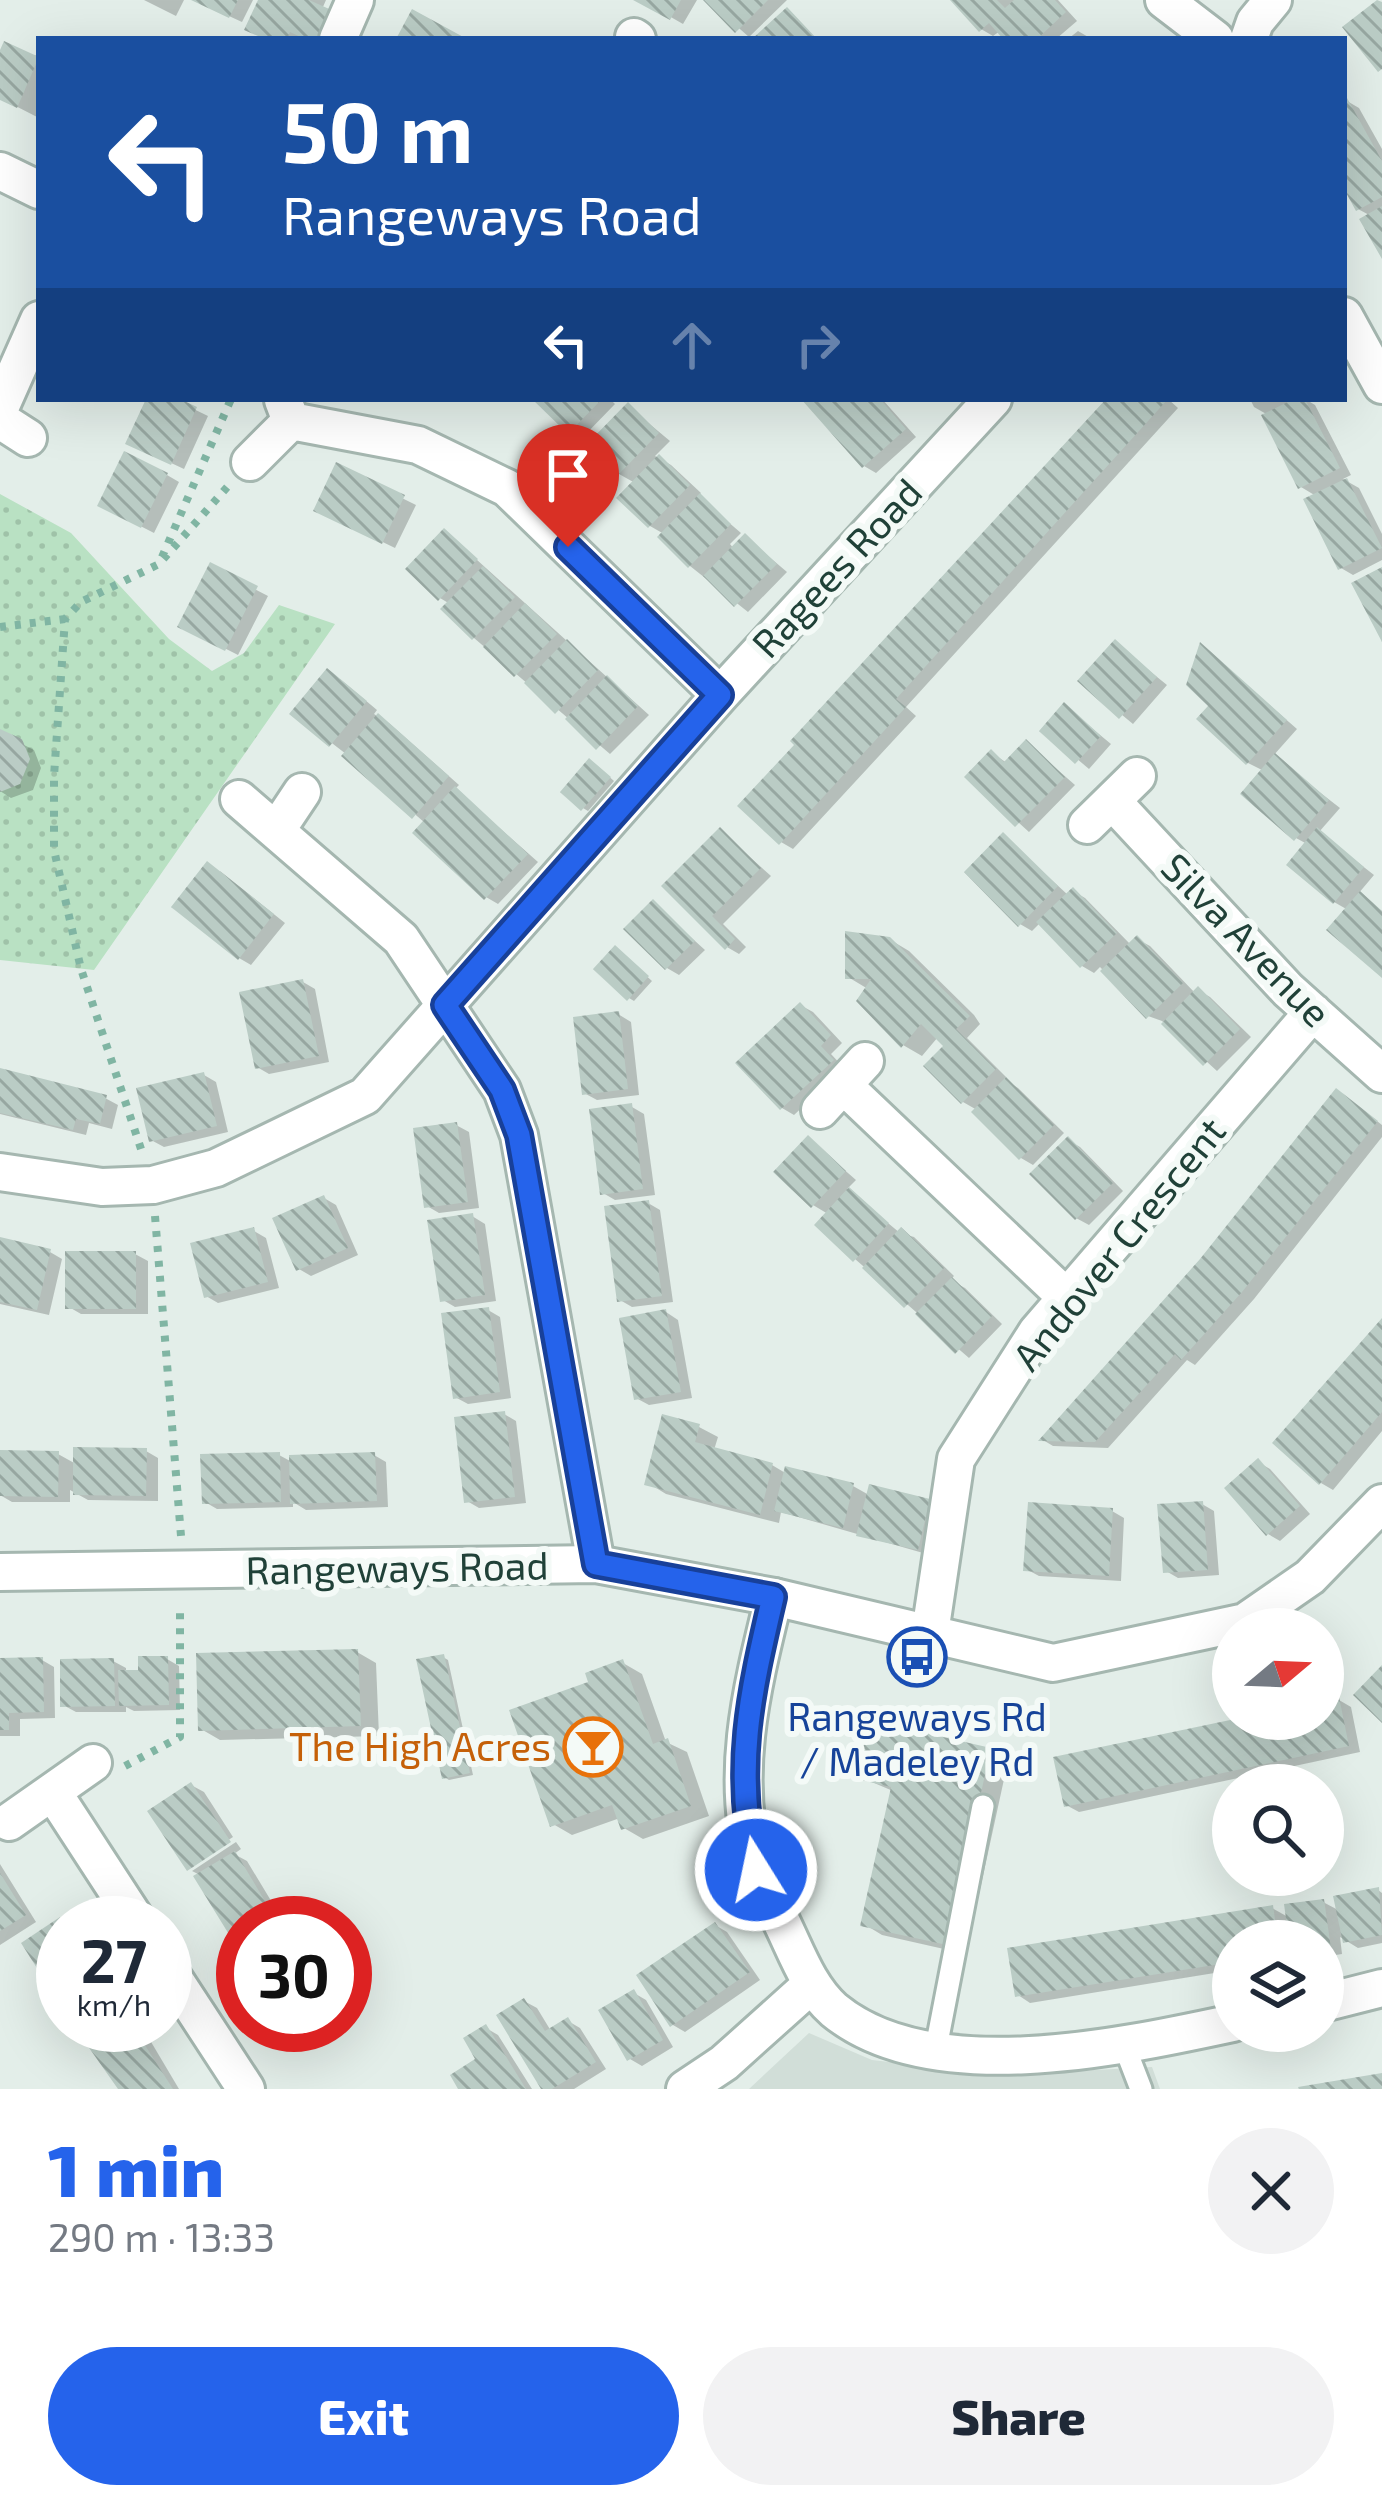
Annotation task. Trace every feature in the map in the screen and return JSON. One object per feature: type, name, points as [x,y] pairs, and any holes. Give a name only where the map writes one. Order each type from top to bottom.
[{"type":"street","points":[[339,36],[355,0]]},
{"type":"street","points":[[1163,0],[1211,36]]},
{"type":"street","points":[[1250,36],[1273,0]]},
{"type":"street","points":[[0,171],[36,189]]},
{"type":"street","points":[[1347,319],[1373,346],[1382,385]]},
{"type":"street","points":[[0,408],[36,327]]},
{"type":"street","name":"Ragees Road","points":[[0,1172],[102,1187],[153,1185],[216,1168],[365,1096],[979,404]]},
{"type":"street","points":[[250,462],[287,410],[418,445],[507,488],[720,695]]},
{"type":"street","points":[[276,831],[302,791]]},
{"type":"street","points":[[239,799],[401,939],[502,1090],[519,1135],[596,1564]]},
{"type":"street","name":"Silva Avenue","points":[[1112,801],[1313,1012],[1382,1074]]},
{"type":"street","name":"Andover Crescent","points":[[929,1634],[956,1459],[1037,1332],[1313,1012]]},
{"type":"street","points":[[842,1085],[1067,1298]]},
{"type":"street","name":"Rangeways Road","points":[[0,1572],[596,1564],[773,1597],[1053,1663],[1245,1622],[1310,1576],[1382,1503]]},
{"type":"street","points":[[773,1597],[747,1705],[748,1834],[756,1870],[812,1984],[834,2010],[864,2031],[935,2053],[1010,2057],[1124,2045],[1212,2027]]},
{"type":"street","points":[[9,1822],[93,1763]]},
{"type":"street","points":[[54,1794],[120,1896]]},
{"type":"street","points":[[685,2089],[724,2063],[812,1984]]},
{"type":"street","points":[[1344,1998],[1382,1988]]},
{"type":"street","points":[[192,2006],[246,2089]]},
{"type":"lane","points":[[935,2053],[983,1806]]},
{"type":"lane","points":[[1124,2045],[1141,2089]]},
{"type":"path","points":[[159,564],[230,402]]},
{"type":"path","points":[[146,1165],[81,968],[54,850],[65,619],[81,602],[159,564],[250,462]]},
{"type":"path","points":[[0,627],[65,619]]},
{"type":"path","points":[[155,1219],[162,1314]]},
{"type":"shaded area","points":[[809,2033],[872,2060],[1003,2075],[1152,2067],[1160,2089],[749,2089]]},
{"type":"green space","points":[[0,494],[71,533],[169,639],[212,671],[244,653],[279,605],[335,624],[94,970],[0,960]]},
{"type":"building","points":[[191,0],[238,0],[229,18]]},
{"type":"building","points":[[258,0],[309,0],[336,12],[325,36],[290,32],[288,36],[258,36],[244,30]]},
{"type":"building","points":[[633,0],[681,0],[670,20]]},
{"type":"building","points":[[703,0],[768,0],[735,33]]},
{"type":"building","points":[[950,0],[997,0],[1005,8],[1014,0],[1055,0],[1066,12],[1040,36],[1000,36],[989,23],[979,32]]},
{"type":"building","points":[[1377,0],[1382,2],[1382,69],[1378,72],[1342,27]]},
{"type":"building","points":[[787,7],[814,36],[755,36]]},
{"type":"building","points":[[412,9],[462,36],[398,36]]},
{"type":"building","points":[[4,41],[36,56],[17,108],[0,100]]},
{"type":"building","points":[[1347,98],[1382,161],[1382,197],[1356,211],[1347,194]]},
{"type":"building","points":[[1382,206],[1382,259],[1359,219]]},
{"type":"building","points":[[145,402],[186,402],[197,407],[171,465],[125,444]]},
{"type":"building","points":[[535,402],[599,402],[568,434]]},
{"type":"building","points":[[628,402],[659,433],[617,476],[585,446]]},
{"type":"building","points":[[804,402],[883,402],[906,429],[862,468]]},
{"type":"building","points":[[1103,402],[1165,402],[896,699],[906,707],[779,845],[737,806],[794,745],[790,741]]},
{"type":"building","points":[[1288,402],[1307,402],[1340,468],[1298,489],[1261,415]]},
{"type":"building","points":[[124,451],[168,473],[141,528],[97,506]]},
{"type":"building","points":[[659,454],[690,485],[648,528],[616,498]]},
{"type":"building","points":[[336,462],[405,495],[382,544],[313,511]]},
{"type":"building","points":[[1347,478],[1382,548],[1338,570],[1303,499]]},
{"type":"building","points":[[700,493],[731,524],[688,568],[657,537]]},
{"type":"building","points":[[444,528],[478,559],[438,601],[405,569]]},
{"type":"building","points":[[745,533],[777,564],[734,607],[703,576]]},
{"type":"building","points":[[210,562],[258,586],[225,651],[177,627]]},
{"type":"building","points":[[483,566],[515,597],[472,640],[440,609]]},
{"type":"building","points":[[1382,567],[1382,642],[1351,583]]},
{"type":"building","points":[[525,603],[557,634],[514,677],[483,647]]},
{"type":"building","points":[[567,639],[598,670],[555,714],[524,683]]},
{"type":"building","points":[[1115,639],[1157,677],[1119,719],[1077,681]]},
{"type":"building","points":[[1200,642],[1287,720],[1246,765],[1196,719],[1208,706],[1186,685]]},
{"type":"building","points":[[327,668],[367,701],[329,747],[289,714]]},
{"type":"building","points":[[607,675],[638,706],[596,750],[565,719]]},
{"type":"building","points":[[1064,702],[1101,736],[1075,764],[1039,731]]},
{"type":"building","points":[[378,713],[449,776],[412,819],[341,756]]},
{"type":"building","points":[[0,729],[22,739],[30,759],[20,784],[0,792]]},
{"type":"building","points":[[1026,739],[1065,777],[1015,827],[964,777],[991,749],[1004,762]]},
{"type":"building","points":[[1275,753],[1329,800],[1294,841],[1240,794]]},
{"type":"building","points":[[589,758],[611,777],[581,811],[560,792]]},
{"type":"building","points":[[455,786],[528,854],[484,900],[412,833]]},
{"type":"building","points":[[720,827],[761,868],[712,916],[735,939],[725,950],[661,886]]},
{"type":"building","points":[[1317,827],[1364,867],[1333,904],[1286,865]]},
{"type":"building","points":[[1003,832],[1058,886],[1018,927],[964,872]]},
{"type":"building","points":[[207,861],[274,914],[238,960],[171,907]]},
{"type":"building","points":[[1073,887],[1117,933],[1080,968],[1036,922]]},
{"type":"building","points":[[1360,891],[1382,911],[1382,978],[1326,930]]},
{"type":"building","points":[[653,899],[695,941],[665,970],[623,929]]},
{"type":"building","points":[[845,931],[890,937],[970,1016],[956,1029],[996,1069],[961,1104],[923,1066],[943,1046],[921,1024],[901,1048],[856,1001],[871,979],[845,979]]},
{"type":"building","points":[[1137,935],[1183,983],[1146,1019],[1100,971]]},
{"type":"building","points":[[615,945],[649,976],[627,1001],[593,969]]},
{"type":"building","points":[[303,979],[319,1056],[255,1069],[239,992]]},
{"type":"building","points":[[1198,986],[1240,1029],[1203,1066],[1161,1024]]},
{"type":"building","points":[[800,1002],[831,1035],[821,1046],[834,1060],[780,1110],[735,1063]]},
{"type":"building","points":[[619,1011],[628,1089],[582,1095],[573,1017]]},
{"type":"building","points":[[0,1068],[107,1095],[100,1124],[76,1119],[73,1130],[0,1113]]},
{"type":"building","points":[[204,1072],[217,1126],[149,1142],[136,1088]]},
{"type":"building","points":[[1006,1077],[1054,1125],[1019,1160],[971,1112]]},
{"type":"building","points":[[1336,1088],[1378,1121],[1242,1292],[1181,1360],[1175,1354],[1095,1442],[1038,1441],[1200,1259]]},
{"type":"building","points":[[632,1103],[643,1189],[600,1195],[589,1109]]},
{"type":"building","points":[[457,1122],[468,1202],[424,1208],[413,1128]]},
{"type":"building","points":[[808,1135],[846,1171],[811,1208],[773,1172]]},
{"type":"building","points":[[1068,1136],[1113,1183],[1075,1220],[1029,1174]]},
{"type":"building","points":[[849,1187],[889,1223],[853,1262],[814,1225]]},
{"type":"building","points":[[324,1195],[348,1248],[296,1271],[272,1218]]},
{"type":"building","points":[[649,1200],[662,1296],[617,1302],[604,1206]]},
{"type":"building","points":[[473,1213],[485,1295],[440,1302],[427,1220]]},
{"type":"building","points":[[254,1227],[268,1282],[204,1298],[190,1243]]},
{"type":"building","points":[[901,1227],[944,1268],[904,1308],[862,1268]]},
{"type":"building","points":[[0,1237],[51,1249],[37,1310],[0,1302]]},
{"type":"building","points":[[65,1251],[136,1251],[136,1309],[65,1309]]},
{"type":"building","points":[[952,1277],[992,1316],[955,1354],[915,1314]]},
{"type":"building","points":[[489,1307],[500,1392],[453,1399],[441,1313]]},
{"type":"building","points":[[666,1309],[681,1392],[634,1400],[619,1318]]},
{"type":"building","points":[[1382,1318],[1382,1412],[1319,1485],[1272,1443]]},
{"type":"building","points":[[505,1411],[515,1497],[464,1503],[454,1417]]},
{"type":"building","points":[[662,1414],[700,1424],[695,1442],[773,1463],[760,1515],[644,1485]]},
{"type":"building","points":[[73,1447],[147,1448],[146,1496],[73,1495]]},
{"type":"building","points":[[0,1450],[59,1451],[58,1497],[0,1496]]},
{"type":"building","points":[[280,1452],[281,1502],[202,1504],[200,1454]]},
{"type":"building","points":[[375,1452],[377,1501],[290,1504],[289,1455]]},
{"type":"building","points":[[1258,1458],[1300,1506],[1266,1536],[1224,1488]]},
{"type":"building","points":[[785,1466],[854,1483],[843,1528],[774,1511]]},
{"type":"building","points":[[869,1484],[930,1499],[918,1550],[856,1536]]},
{"type":"building","points":[[1203,1501],[1208,1570],[1163,1573],[1157,1504]]},
{"type":"building","points":[[1028,1502],[1113,1508],[1109,1576],[1023,1571]]},
{"type":"building","points":[[358,1649],[361,1726],[198,1731],[196,1653]]},
{"type":"building","points":[[444,1654],[470,1773],[442,1779],[416,1659]]},
{"type":"building","points":[[138,1656],[168,1656],[169,1705],[119,1706],[118,1670],[138,1670]]},
{"type":"building","points":[[43,1657],[44,1712],[9,1713],[9,1730],[0,1730],[0,1658]]},
{"type":"building","points":[[114,1658],[115,1706],[60,1707],[60,1659]]},
{"type":"building","points":[[623,1659],[653,1744],[668,1738],[691,1806],[621,1830],[612,1805],[550,1827],[509,1710],[588,1682],[585,1673]]},
{"type":"building","points":[[1382,1665],[1382,1723],[1353,1695]]},
{"type":"building","points":[[869,1720],[991,1748],[947,1945],[860,1926],[891,1787],[857,1779]]},
{"type":"building","points":[[1344,1722],[1349,1746],[1265,1764],[1212,1764],[1212,1775],[1064,1807],[1053,1757],[1212,1724],[1212,1740],[1344,1740]]},
{"type":"building","points":[[191,1782],[231,1842],[187,1871],[147,1811]]},
{"type":"building","points":[[235,1851],[262,1896],[216,1896],[216,1913],[193,1876]]},
{"type":"building","points":[[0,1873],[26,1915],[0,1931]]},
{"type":"building","points":[[1379,1887],[1382,1935],[1344,1943],[1344,1920],[1338,1920],[1333,1896]]},
{"type":"building","points":[[1324,1899],[1327,1920],[1286,1920],[1284,1904]]},
{"type":"building","points":[[1273,1905],[1275,1920],[1212,1920],[1212,1965],[1015,1997],[1007,1948]]},
{"type":"building","points":[[715,1922],[750,1972],[670,2027],[636,1975]]},
{"type":"building","points":[[36,1933],[36,1967],[21,1943]]},
{"type":"building","points":[[634,1989],[663,2040],[627,2061],[598,2010]]},
{"type":"building","points":[[524,1998],[545,2031],[568,2017],[596,2062],[552,2089],[541,2089],[496,2015]]},
{"type":"building","points":[[486,2024],[526,2089],[458,2089],[450,2075],[475,2059],[463,2038]]},
{"type":"building","points":[[92,2052],[149,2052],[173,2089],[118,2089]]},
{"type":"building","points":[[1382,2073],[1382,2089],[1298,2087]]},
{"type":"place","name":"Rangeways Rd / Madeley Rd","points":[[917,1657]]},
{"type":"place","name":"The High Acres","points":[[593,1747]]},
{"type":"route","points":[[568,547],[720,695],[445,1005],[502,1090],[519,1135],[596,1564],[773,1597],[747,1705],[745,1796],[756,1870]]}]
